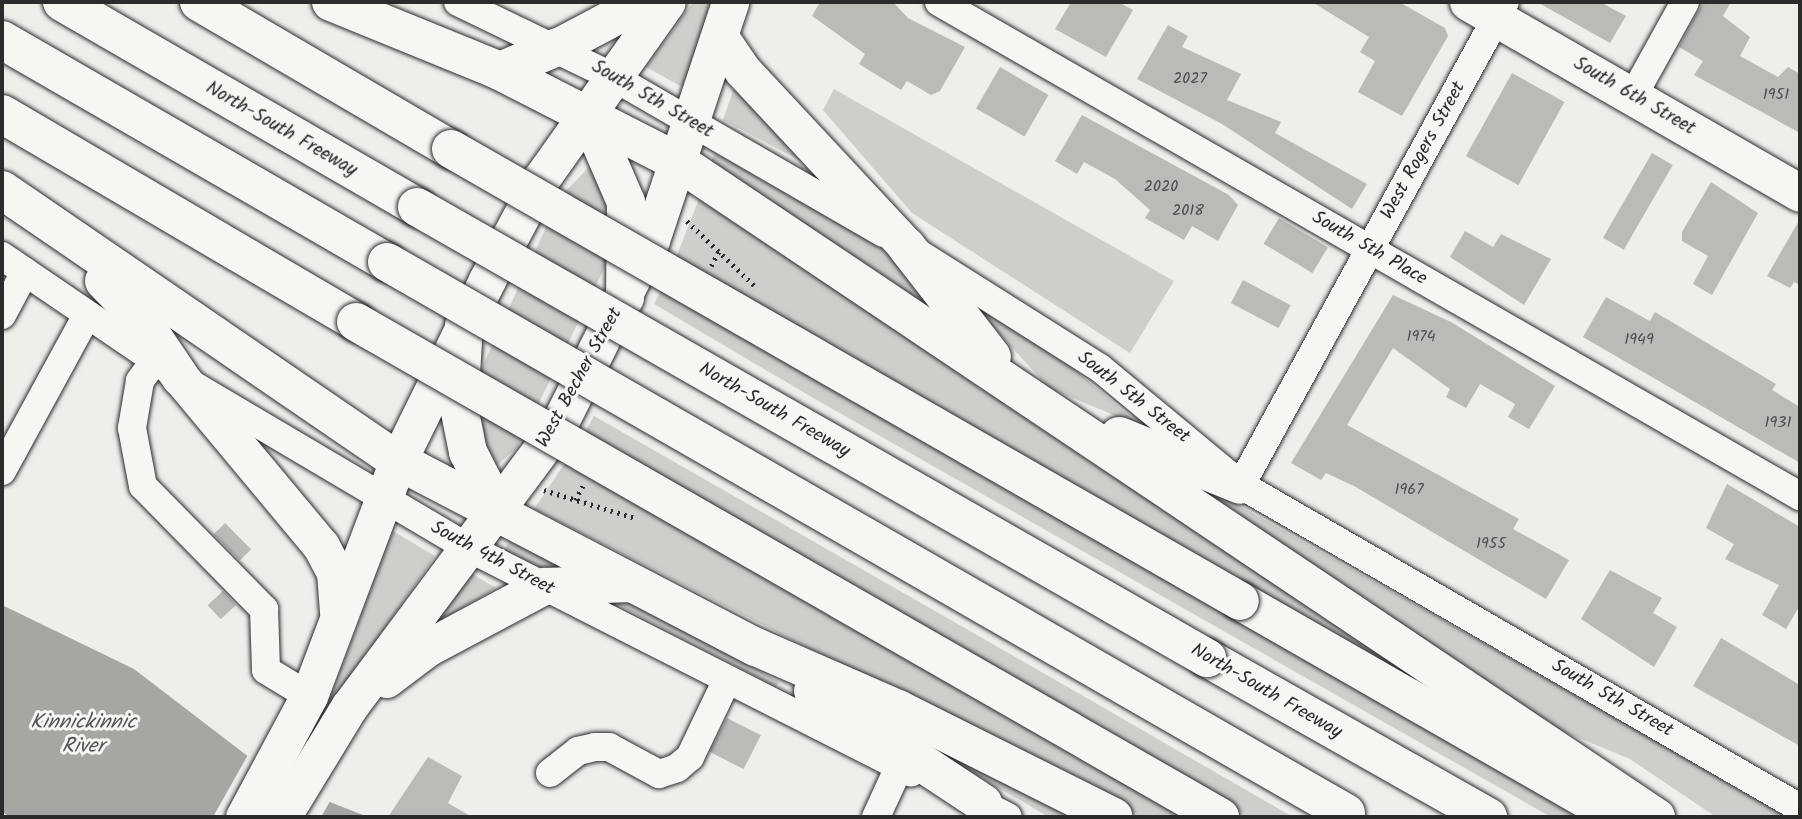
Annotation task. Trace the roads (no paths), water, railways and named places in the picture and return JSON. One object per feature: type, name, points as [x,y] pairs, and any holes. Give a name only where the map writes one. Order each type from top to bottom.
[{"type":"highway","name":"North-South Freeway","points":[[62,2],[1488,817]]},
{"type":"highway","points":[[199,2],[1617,817]]},
{"type":"highway","points":[[331,2],[495,69],[587,112],[680,163],[1079,427],[1656,817]]},
{"type":"highway","points":[[394,2],[495,69]]},
{"type":"highway","points":[[2,40],[1350,815]]},
{"type":"highway","points":[[495,69],[557,47]]},
{"type":"highway","points":[[587,112],[626,202],[625,298]]},
{"type":"highway","points":[[2,114],[356,322],[1220,817]]},
{"type":"highway","points":[[14,200],[141,319],[168,369]]},
{"type":"highway","points":[[14,200],[398,461],[756,647],[1114,817]]},
{"type":"highway","points":[[906,246],[1010,381]]},
{"type":"highway","points":[[464,326],[461,418],[468,453],[498,511]]},
{"type":"highway","points":[[1079,427],[1148,446],[1241,485]]},
{"type":"highway","points":[[756,647],[995,810]]},
{"type":"main road","points":[[557,47],[642,2]]},
{"type":"main road","name":"West Becher Street","points":[[282,817],[301,749],[309,696],[398,461],[464,326],[541,179],[667,2]]},
{"type":"main road","name":"West Becher Street","points":[[244,817],[301,749],[349,707],[498,511],[557,428],[625,298],[680,163],[722,40],[730,2]]},
{"type":"main road","name":"South 6th Street","points":[[1490,7],[1633,96],[1800,192]]},
{"type":"main road","points":[[722,40],[743,71],[906,246]]},
{"type":"main road","points":[[168,369],[321,546],[335,572],[337,626]]},
{"type":"main road","points":[[349,707],[427,648],[543,586],[633,583]]},
{"type":"street","name":"South 5th Street","points":[[458,2],[557,47],[906,246],[1100,368],[1241,485],[1800,808]]},
{"type":"street","name":"South 5th Place","points":[[939,2],[1800,496]]},
{"type":"street","points":[[1633,96],[1685,2]]},
{"type":"street","name":"West Rogers Street","points":[[1241,485],[1370,250],[1490,7]]},
{"type":"street","name":"South 4th Street","points":[[2,256],[168,369],[382,499],[469,548],[726,682],[899,767],[995,810]]},
{"type":"street","points":[[2,315],[25,272]]},
{"type":"street","points":[[2,471],[87,315]]},
{"type":"street","points":[[168,369],[140,381],[132,428],[143,486],[264,609],[266,670],[309,696]]},
{"type":"street","points":[[550,773],[578,751],[596,747],[609,747],[659,774],[677,768],[690,757],[726,682]]},
{"type":"street","points":[[876,817],[899,767]]},
{"type":"water","name":"Kinnickinnic River","points":[[2,605],[134,669],[284,784],[368,817],[10,817],[2,812]]}]
